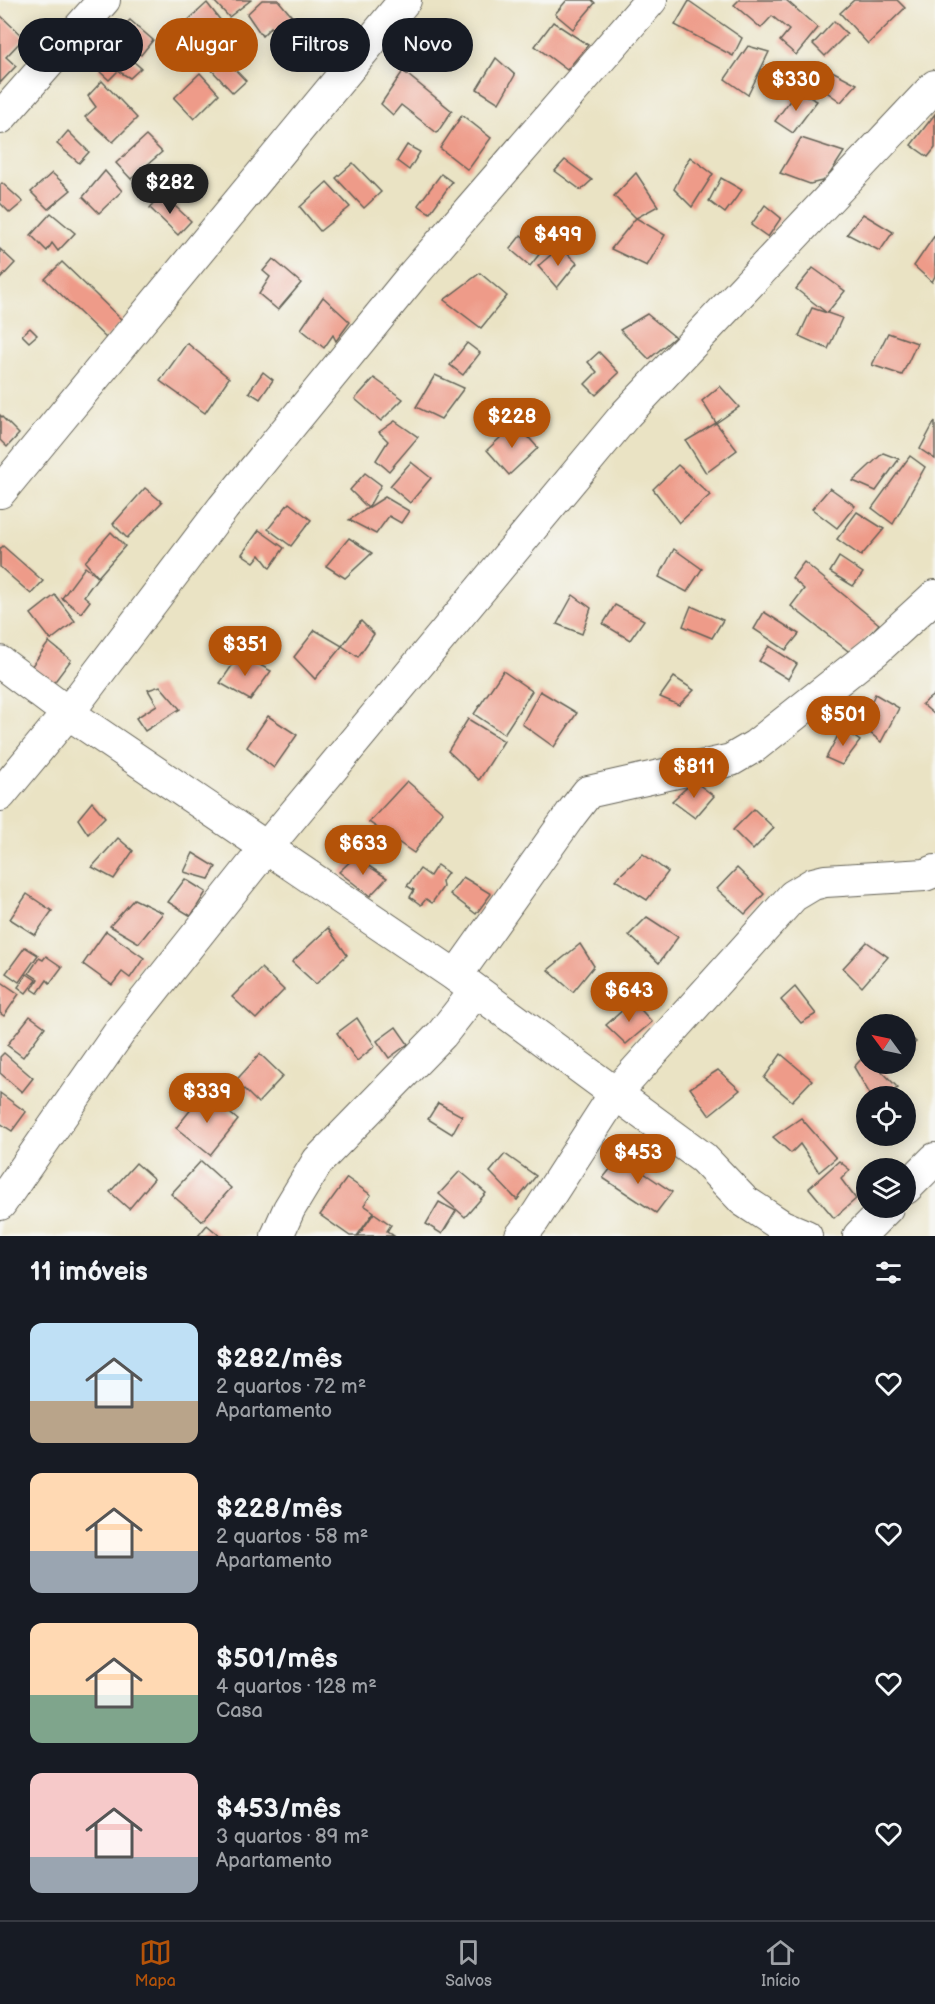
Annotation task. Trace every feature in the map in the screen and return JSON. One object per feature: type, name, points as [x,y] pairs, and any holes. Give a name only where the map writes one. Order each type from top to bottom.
[{"type":"street","points":[[0,118],[104,0]]},
{"type":"street","points":[[0,492],[405,0]]},
{"type":"street","points":[[0,795],[68,713],[237,490],[413,276],[651,0]]},
{"type":"street","points":[[0,1204],[119,1033],[266,848],[626,414],[935,86]]},
{"type":"street","points":[[277,1236],[288,1209],[318,1161],[442,1034],[466,984],[571,814],[588,792],[731,760],[755,746],[875,651],[935,596]]},
{"type":"street","points":[[0,662],[68,713],[466,984],[703,1158],[744,1201],[782,1226],[806,1236]]},
{"type":"street","points":[[521,1236],[615,1094],[794,896],[825,881],[925,875],[935,871]]},
{"type":"street","points":[[916,1178],[935,1159]]},
{"type":"street","points":[[859,1236],[877,1218]]},
{"type":"building","points":[[213,0],[251,0],[229,17]]},
{"type":"building","points":[[262,0],[278,0],[293,18],[270,18],[270,28],[262,36],[258,30],[258,18],[250,18],[247,14]]},
{"type":"building","points":[[567,0],[592,0],[595,3],[573,29],[555,14]]},
{"type":"building","points":[[739,0],[786,0],[818,28],[796,55],[780,41],[789,30],[772,16],[761,28],[734,5]]},
{"type":"building","points":[[854,0],[897,0],[905,8],[868,44],[840,13]]},
{"type":"building","points":[[689,1],[742,38],[733,56],[675,25]]},
{"type":"building","points":[[207,3],[219,18],[191,18]]},
{"type":"building","points":[[0,15],[18,32],[18,44],[6,57],[16,66],[0,83]]},
{"type":"building","points":[[834,21],[847,34],[825,56],[813,44]]},
{"type":"building","points":[[553,22],[588,45],[567,70],[535,46]]},
{"type":"building","points":[[143,31],[153,40],[143,52]]},
{"type":"building","points":[[748,46],[769,52],[748,95],[725,79]]},
{"type":"building","points":[[496,58],[515,75],[499,103],[477,89]]},
{"type":"building","points":[[830,70],[857,84],[841,102],[821,88]]},
{"type":"building","points":[[100,72],[117,72],[109,80]]},
{"type":"building","points":[[120,72],[137,72],[130,78]]},
{"type":"building","points":[[214,72],[237,72],[246,81],[233,93]]},
{"type":"building","points":[[404,72],[452,111],[437,133],[401,105],[393,115],[381,104]]},
{"type":"building","points":[[200,73],[219,94],[194,119],[174,98]]},
{"type":"building","points":[[102,81],[137,118],[113,142],[85,117],[96,107],[88,96]]},
{"type":"building","points":[[797,91],[817,101],[793,133],[775,121]]},
{"type":"building","points":[[935,114],[935,148],[928,157],[911,145]]},
{"type":"building","points":[[462,115],[491,138],[468,170],[440,148]]},
{"type":"building","points":[[68,131],[89,152],[79,163],[57,144]]},
{"type":"building","points":[[146,136],[162,152],[131,179],[116,163]]},
{"type":"building","points":[[801,138],[844,152],[826,180],[810,184],[780,173]]},
{"type":"building","points":[[407,145],[420,152],[409,170],[397,161]]},
{"type":"building","points":[[690,157],[713,174],[692,207],[674,189]]},
{"type":"building","points":[[565,160],[592,180],[581,190],[555,171]]},
{"type":"building","points":[[353,163],[381,192],[364,208],[336,178]]},
{"type":"building","points":[[105,171],[122,191],[99,213],[83,197]]},
{"type":"building","points":[[52,173],[71,190],[48,209],[31,192]]},
{"type":"building","points":[[636,173],[658,206],[636,218],[614,196]]},
{"type":"building","points":[[441,174],[452,182],[430,213],[418,205]]},
{"type":"building","points":[[721,178],[742,190],[725,213],[709,201]]},
{"type":"building","points":[[327,182],[350,207],[320,231],[300,207]]},
{"type":"building","points":[[2,183],[23,202],[10,213],[0,203]]},
{"type":"building","points":[[162,194],[191,221],[178,235],[150,208]]},
{"type":"building","points":[[765,205],[781,218],[768,237],[751,225]]},
{"type":"building","points":[[51,213],[75,233],[58,251],[52,243],[47,251],[31,235]]},
{"type":"building","points":[[863,214],[893,232],[880,251],[847,234]]},
{"type":"building","points":[[636,218],[665,235],[647,266],[611,249]]},
{"type":"building","points":[[521,235],[541,252],[530,266],[510,249]]},
{"type":"building","points":[[935,235],[935,276],[932,282],[914,266]]},
{"type":"building","points":[[560,247],[577,263],[557,288],[538,266]]},
{"type":"building","points":[[0,249],[15,263],[0,279]]},
{"type":"building","points":[[273,259],[301,283],[278,310],[259,294],[270,277],[263,271]]},
{"type":"building","points":[[62,262],[123,321],[106,338],[45,279]]},
{"type":"building","points":[[813,268],[845,291],[827,313],[796,289]]},
{"type":"building","points":[[480,273],[507,296],[481,328],[444,300]]},
{"type":"building","points":[[323,297],[350,322],[336,341],[333,335],[324,348],[301,329]]},
{"type":"building","points":[[812,308],[842,318],[828,349],[799,336]]},
{"type":"building","points":[[647,314],[675,337],[649,359],[620,330]]},
{"type":"building","points":[[30,328],[37,335],[29,342],[22,335]]},
{"type":"building","points":[[888,333],[917,343],[902,375],[872,365]]},
{"type":"building","points":[[187,343],[229,378],[205,413],[160,381]]},
{"type":"building","points":[[467,343],[480,353],[463,375],[450,365]]},
{"type":"building","points":[[599,352],[619,373],[596,395],[585,384],[597,372],[588,362]]},
{"type":"building","points":[[263,372],[273,380],[260,399],[249,392]]},
{"type":"building","points":[[435,375],[464,388],[441,419],[416,407]]},
{"type":"building","points":[[374,378],[403,399],[381,421],[355,399]]},
{"type":"building","points":[[720,386],[739,407],[716,423],[702,401]]},
{"type":"building","points":[[0,415],[19,434],[7,447],[0,440]]},
{"type":"building","points":[[395,421],[418,437],[389,471],[376,460],[388,441],[379,432]]},
{"type":"building","points":[[935,421],[935,459],[920,449]]},
{"type":"building","points":[[516,423],[538,448],[509,475],[487,450]]},
{"type":"building","points":[[716,423],[737,450],[706,473],[686,441]]},
{"type":"building","points":[[883,453],[899,459],[876,491],[853,481]]},
{"type":"building","points":[[910,456],[925,467],[893,524],[872,508]]},
{"type":"building","points":[[411,462],[431,478],[410,503],[390,486]]},
{"type":"building","points":[[678,465],[710,495],[679,523],[653,489]]},
{"type":"building","points":[[365,473],[381,485],[368,508],[350,490]]},
{"type":"building","points":[[145,488],[162,502],[127,538],[113,524]]},
{"type":"building","points":[[830,488],[855,506],[837,528],[812,509]]},
{"type":"building","points":[[385,497],[409,511],[401,523],[389,516],[376,534],[349,520]]},
{"type":"building","points":[[289,503],[311,520],[291,546],[268,529]]},
{"type":"building","points":[[857,512],[884,529],[861,556],[837,539]]},
{"type":"building","points":[[259,530],[284,548],[270,568],[260,555],[254,562],[242,554]]},
{"type":"building","points":[[111,532],[125,546],[98,577],[85,562]]},
{"type":"building","points":[[349,538],[372,553],[345,578],[326,566]]},
{"type":"building","points":[[3,546],[43,581],[31,594],[0,567],[0,549]]},
{"type":"building","points":[[674,549],[702,569],[687,592],[659,577]]},
{"type":"building","points":[[839,557],[863,573],[853,586],[830,572]]},
{"type":"building","points":[[804,562],[879,624],[852,654],[791,606],[804,589],[792,578]]},
{"type":"building","points":[[85,567],[98,577],[84,596],[90,601],[81,613],[62,598]]},
{"type":"building","points":[[55,595],[75,621],[51,640],[31,614]]},
{"type":"building","points":[[573,595],[591,608],[582,634],[557,624]]},
{"type":"building","points":[[615,605],[644,620],[630,640],[603,624]]},
{"type":"building","points":[[691,606],[723,620],[712,638],[683,626]]},
{"type":"building","points":[[764,612],[799,634],[786,650],[754,629]]},
{"type":"building","points":[[361,621],[374,634],[358,657],[342,646]]},
{"type":"building","points":[[315,630],[342,646],[315,679],[294,657]]},
{"type":"building","points":[[49,642],[71,660],[53,684],[31,667]]},
{"type":"building","points":[[769,646],[797,664],[788,679],[759,661]]},
{"type":"building","points":[[240,654],[271,671],[250,700],[220,683]]},
{"type":"building","points":[[503,671],[532,691],[504,734],[474,714]]},
{"type":"building","points":[[674,677],[694,690],[679,705],[660,697]]},
{"type":"building","points":[[160,686],[180,709],[145,731],[136,718],[157,705],[148,690]]},
{"type":"building","points":[[540,691],[577,713],[554,747],[522,724]]},
{"type":"building","points":[[875,694],[899,708],[881,742],[861,725]]},
{"type":"building","points":[[935,694],[935,715],[922,704]]},
{"type":"building","points":[[268,716],[297,735],[274,768],[247,747]]},
{"type":"building","points":[[468,719],[504,741],[479,780],[448,751]]},
{"type":"building","points":[[842,728],[860,741],[842,765],[826,758]]},
{"type":"building","points":[[407,781],[443,812],[414,853],[369,822]]},
{"type":"building","points":[[694,781],[714,796],[695,818],[672,801]]},
{"type":"building","points":[[92,802],[105,817],[88,834],[78,819]]},
{"type":"building","points":[[754,809],[774,828],[753,850],[733,830]]},
{"type":"building","points":[[118,838],[133,851],[114,879],[92,867]]},
{"type":"building","points":[[193,853],[216,867],[209,879],[184,872]]},
{"type":"building","points":[[643,854],[668,872],[647,900],[615,880]]},
{"type":"building","points":[[355,857],[387,878],[370,896],[339,872]]},
{"type":"building","points":[[437,865],[448,873],[442,881],[443,887],[432,903],[426,899],[421,905],[410,897],[414,890],[407,886],[420,869],[430,876]]},
{"type":"building","points":[[737,868],[764,894],[745,914],[717,889]]},
{"type":"building","points":[[463,877],[491,894],[476,914],[450,894]]},
{"type":"building","points":[[185,879],[206,892],[191,916],[168,902]]},
{"type":"building","points":[[27,894],[52,911],[35,935],[10,919]]},
{"type":"building","points":[[134,899],[163,913],[139,943],[110,926]]},
{"type":"building","points":[[647,917],[678,937],[659,963],[629,935]]},
{"type":"building","points":[[328,928],[347,955],[316,984],[292,962]]},
{"type":"building","points":[[106,931],[144,958],[130,978],[122,972],[112,985],[83,964]]},
{"type":"building","points":[[867,942],[888,957],[862,987],[843,968]]},
{"type":"building","points":[[580,944],[594,966],[573,992],[548,970]]},
{"type":"building","points":[[25,947],[38,955],[19,982],[6,973]]},
{"type":"building","points":[[46,956],[62,967],[50,983],[47,980],[38,993],[32,989],[38,979],[29,973],[39,958],[43,960]]},
{"type":"building","points":[[261,968],[284,990],[256,1019],[232,997]]},
{"type":"building","points":[[27,974],[36,980],[26,993],[18,987]]},
{"type":"building","points":[[0,981],[19,994],[4,1016],[0,1013]]},
{"type":"building","points":[[795,987],[816,1014],[801,1023],[781,1000]]},
{"type":"building","points":[[633,1001],[652,1022],[626,1044],[606,1025]]},
{"type":"building","points":[[30,1016],[45,1027],[23,1057],[7,1045]]},
{"type":"building","points":[[357,1018],[375,1046],[357,1061],[337,1033]]},
{"type":"building","points":[[396,1027],[408,1044],[389,1058],[377,1041]]},
{"type":"building","points":[[4,1053],[33,1078],[22,1092],[0,1073],[0,1057]]},
{"type":"building","points":[[260,1054],[283,1076],[258,1103],[244,1089],[239,1095],[230,1087]]},
{"type":"building","points":[[781,1054],[812,1080],[792,1101],[764,1078]]},
{"type":"building","points":[[718,1070],[740,1090],[709,1115],[690,1088]]},
{"type":"building","points":[[858,1074],[885,1074],[896,1086],[865,1086]]},
{"type":"building","points":[[205,1092],[238,1120],[210,1155],[176,1128]]},
{"type":"building","points":[[0,1093],[26,1112],[12,1131],[0,1123]]},
{"type":"building","points":[[438,1103],[462,1116],[452,1134],[428,1119]]},
{"type":"building","points":[[801,1118],[836,1158],[819,1172],[800,1144],[791,1153],[773,1137]]},
{"type":"building","points":[[505,1154],[536,1176],[517,1200],[490,1172]]},
{"type":"building","points":[[620,1157],[672,1192],[656,1213],[603,1178]]},
{"type":"building","points":[[201,1161],[231,1188],[202,1221],[171,1194]]},
{"type":"building","points":[[839,1161],[850,1170],[841,1179],[856,1199],[834,1218],[809,1188]]},
{"type":"building","points":[[136,1163],[154,1179],[129,1209],[110,1192]]},
{"type":"building","points":[[460,1171],[486,1193],[465,1217],[439,1194]]},
{"type":"building","points":[[347,1178],[371,1195],[364,1205],[374,1212],[357,1236],[350,1236],[320,1215]]},
{"type":"building","points":[[439,1202],[456,1211],[442,1234],[426,1224]]},
{"type":"building","points":[[374,1213],[391,1225],[387,1231],[394,1236],[358,1236]]},
{"type":"building","points":[[207,1225],[220,1236],[198,1236]]}]
